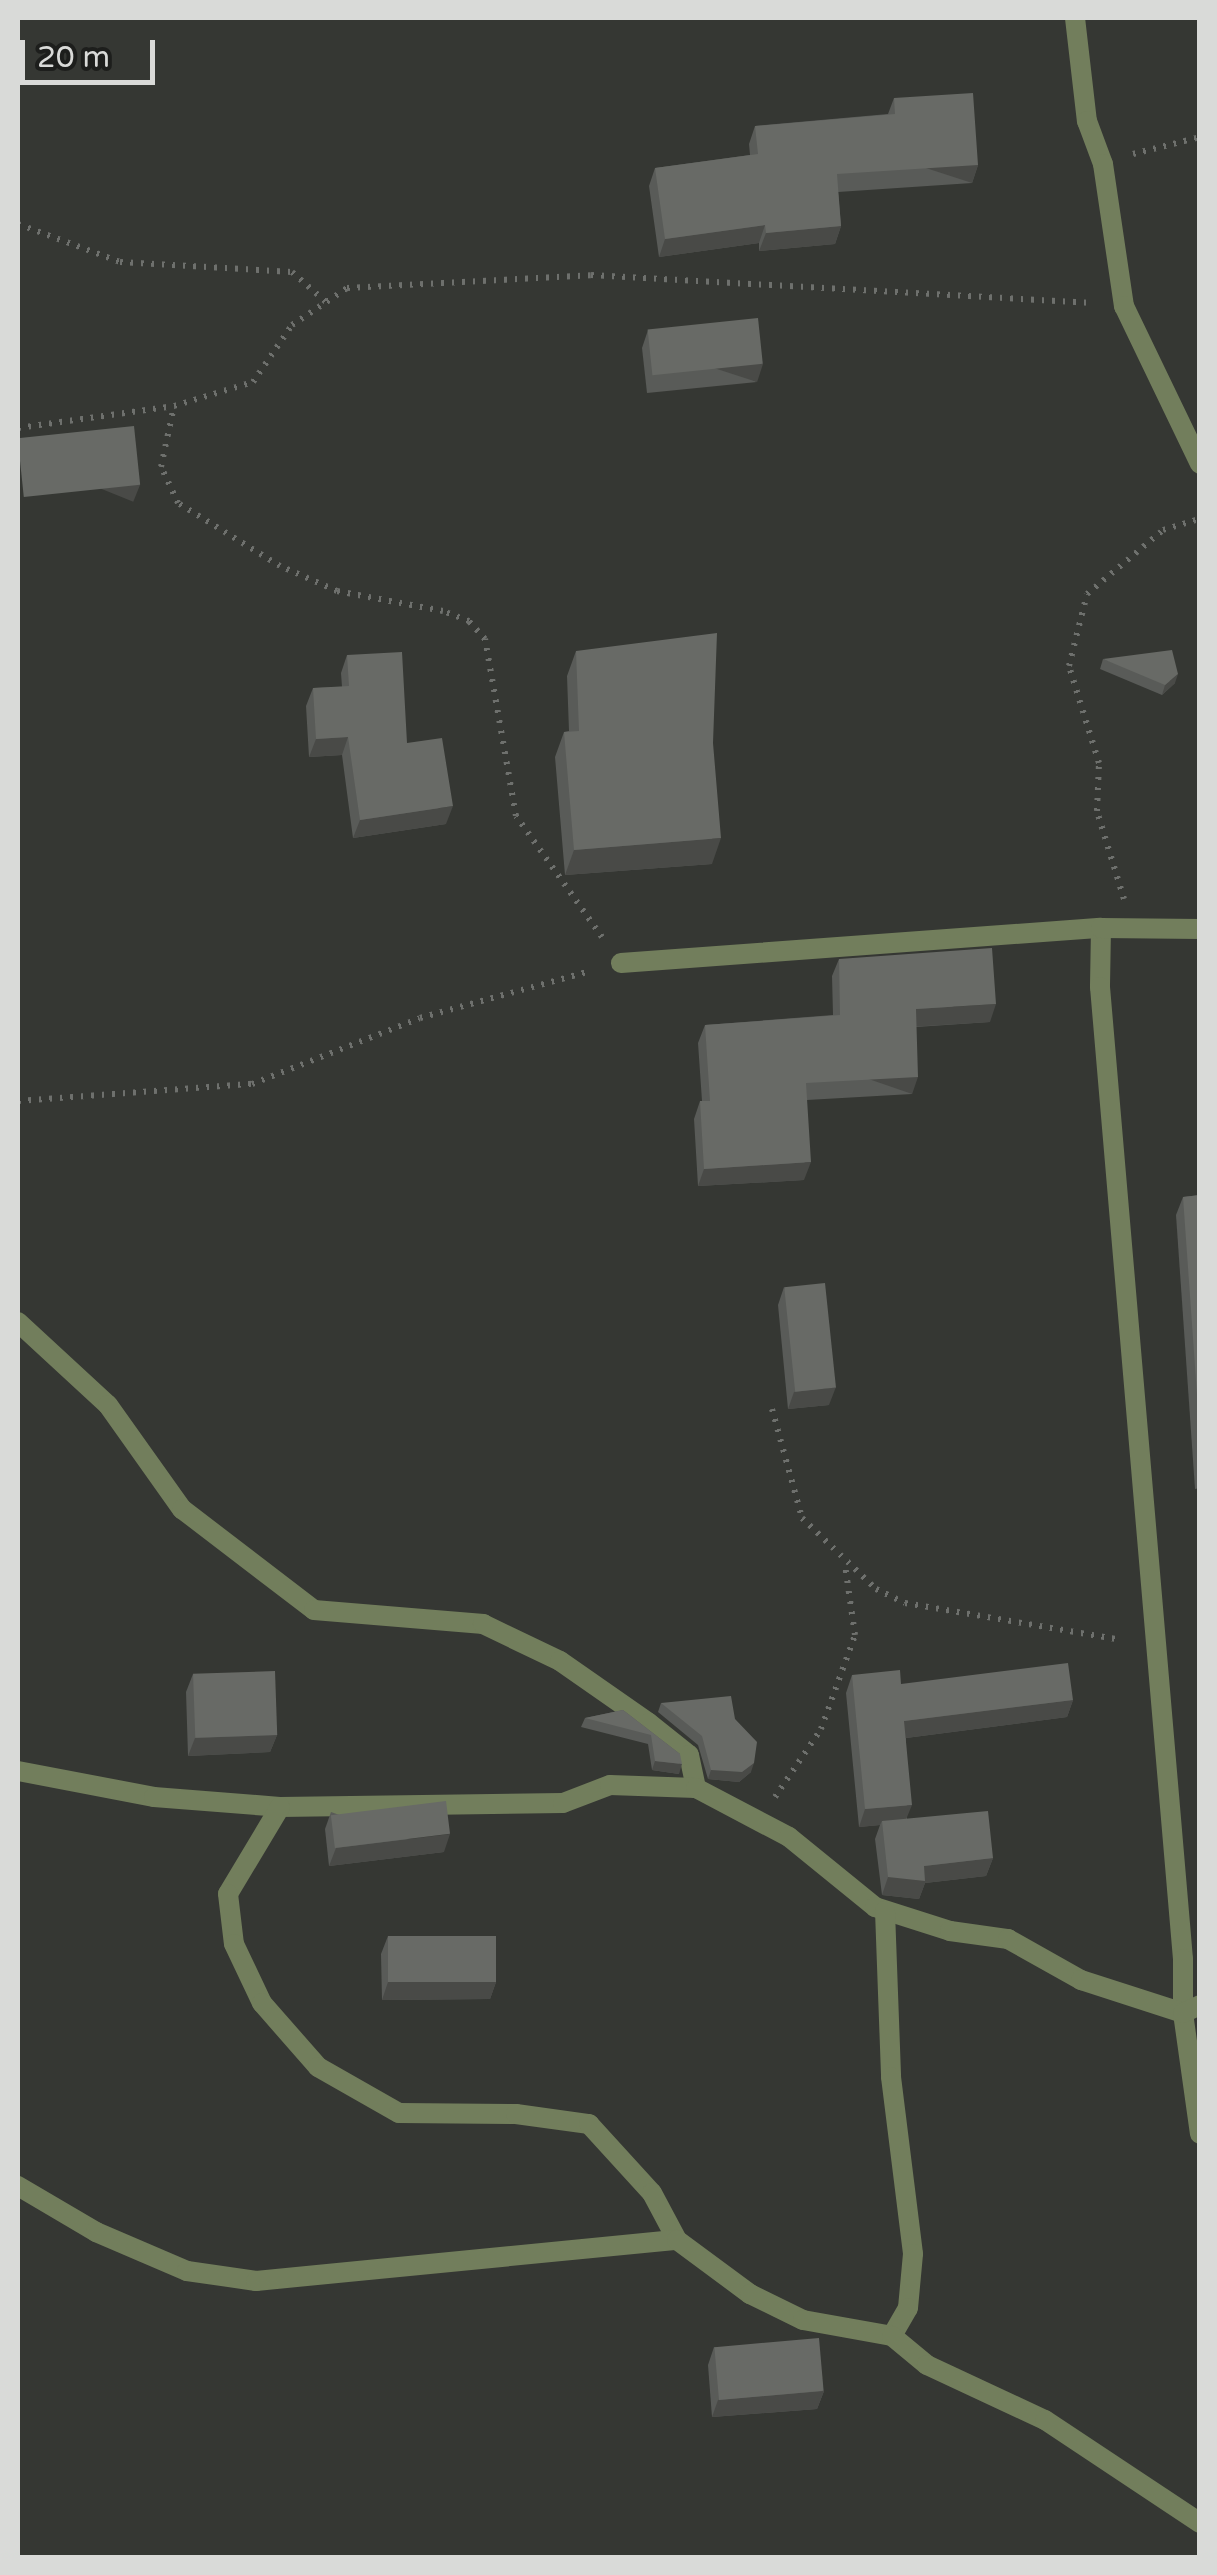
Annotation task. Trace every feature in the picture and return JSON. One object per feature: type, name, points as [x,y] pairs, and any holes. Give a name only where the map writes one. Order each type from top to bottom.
[{"type":"street","points":[[1075,18],[1087,121],[1103,164],[1124,306],[1200,464]]},
{"type":"street","points":[[621,963],[1100,928],[1200,929]]},
{"type":"street","points":[[1100,928],[1100,987],[1153,1645],[1191,2009],[1200,2134]]},
{"type":"street","points":[[18,1322],[108,1405],[182,1509],[314,1610],[484,1624],[560,1661],[649,1722],[690,1756],[696,1788]]},
{"type":"street","points":[[18,1772],[154,1796],[280,1807],[564,1803],[610,1786],[696,1788],[759,1821],[885,1910],[950,1931],[1008,1940],[1081,1980],[1191,2009]]},
{"type":"street","points":[[280,1807],[228,1894],[234,1944],[262,2004],[318,2067],[398,2114],[516,2114],[589,2124],[652,2192],[677,2240],[750,2294],[802,2320],[892,2336],[928,2365],[1046,2420],[1200,2524]]},
{"type":"street","points":[[885,1910],[892,2076],[913,2254],[908,2308],[892,2336]]},
{"type":"street","points":[[18,2186],[96,2232],[188,2272],[256,2281],[677,2240]]},
{"type":"path","points":[[1103,164],[1200,137]]},
{"type":"path","points":[[18,224],[120,262],[292,272],[326,302]]},
{"type":"path","points":[[18,428],[174,406],[253,382],[292,325],[348,288],[591,275],[1002,294],[1124,306]]},
{"type":"path","points":[[18,1102],[252,1084],[420,1018],[621,963],[516,816],[485,639],[469,621],[443,611],[322,584],[178,503],[161,468],[174,406]]},
{"type":"path","points":[[1135,928],[1106,849],[1097,811],[1099,763],[1069,666],[1086,594],[1163,530],[1200,518]]},
{"type":"path","points":[[772,1408],[802,1518],[845,1564],[905,1603],[1153,1645]]},
{"type":"path","points":[[759,1821],[821,1730],[855,1635],[845,1564]]},
{"type":"building","points":[[973,93],[978,165],[837,174],[841,226],[766,233],[765,225],[665,239],[655,168],[758,154],[755,126],[895,114],[894,98]]},
{"type":"building","points":[[758,318],[763,364],[652,375],[648,330]]},
{"type":"building","points":[[134,426],[140,485],[24,497],[18,438]]},
{"type":"building","points":[[717,633],[713,743],[721,838],[574,850],[564,732],[579,731],[576,651]]},
{"type":"building","points":[[1172,650],[1178,674],[1165,685],[1103,659]]},
{"type":"building","points":[[402,652],[407,743],[442,738],[453,806],[360,820],[348,737],[316,739],[313,688],[349,686],[347,655]]},
{"type":"building","points":[[992,948],[996,1004],[916,1009],[918,1077],[806,1083],[811,1162],[704,1169],[700,1101],[710,1101],[705,1025],[840,1015],[839,959]]},
{"type":"building","points":[[1200,1195],[1200,1437],[1183,1197]]},
{"type":"building","points":[[825,1283],[836,1387],[795,1392],[784,1287]]},
{"type":"building","points":[[1068,1663],[1073,1700],[904,1721],[912,1805],[865,1809],[852,1675],[900,1670],[901,1684]]},
{"type":"building","points":[[275,1671],[277,1735],[195,1738],[193,1674]]},
{"type":"building","points":[[731,1696],[735,1719],[757,1742],[754,1763],[742,1772],[711,1770],[702,1736],[661,1703]]},
{"type":"building","points":[[623,1710],[680,1754],[682,1764],[655,1761],[651,1735],[585,1718]]},
{"type":"building","points":[[446,1801],[450,1834],[335,1848],[331,1815]]},
{"type":"building","points":[[988,1811],[993,1858],[924,1866],[925,1881],[888,1877],[882,1821]]},
{"type":"building","points":[[388,1936],[496,1936],[496,1982],[388,1982]]},
{"type":"building","points":[[819,2338],[824,2391],[719,2400],[714,2347]]}]
